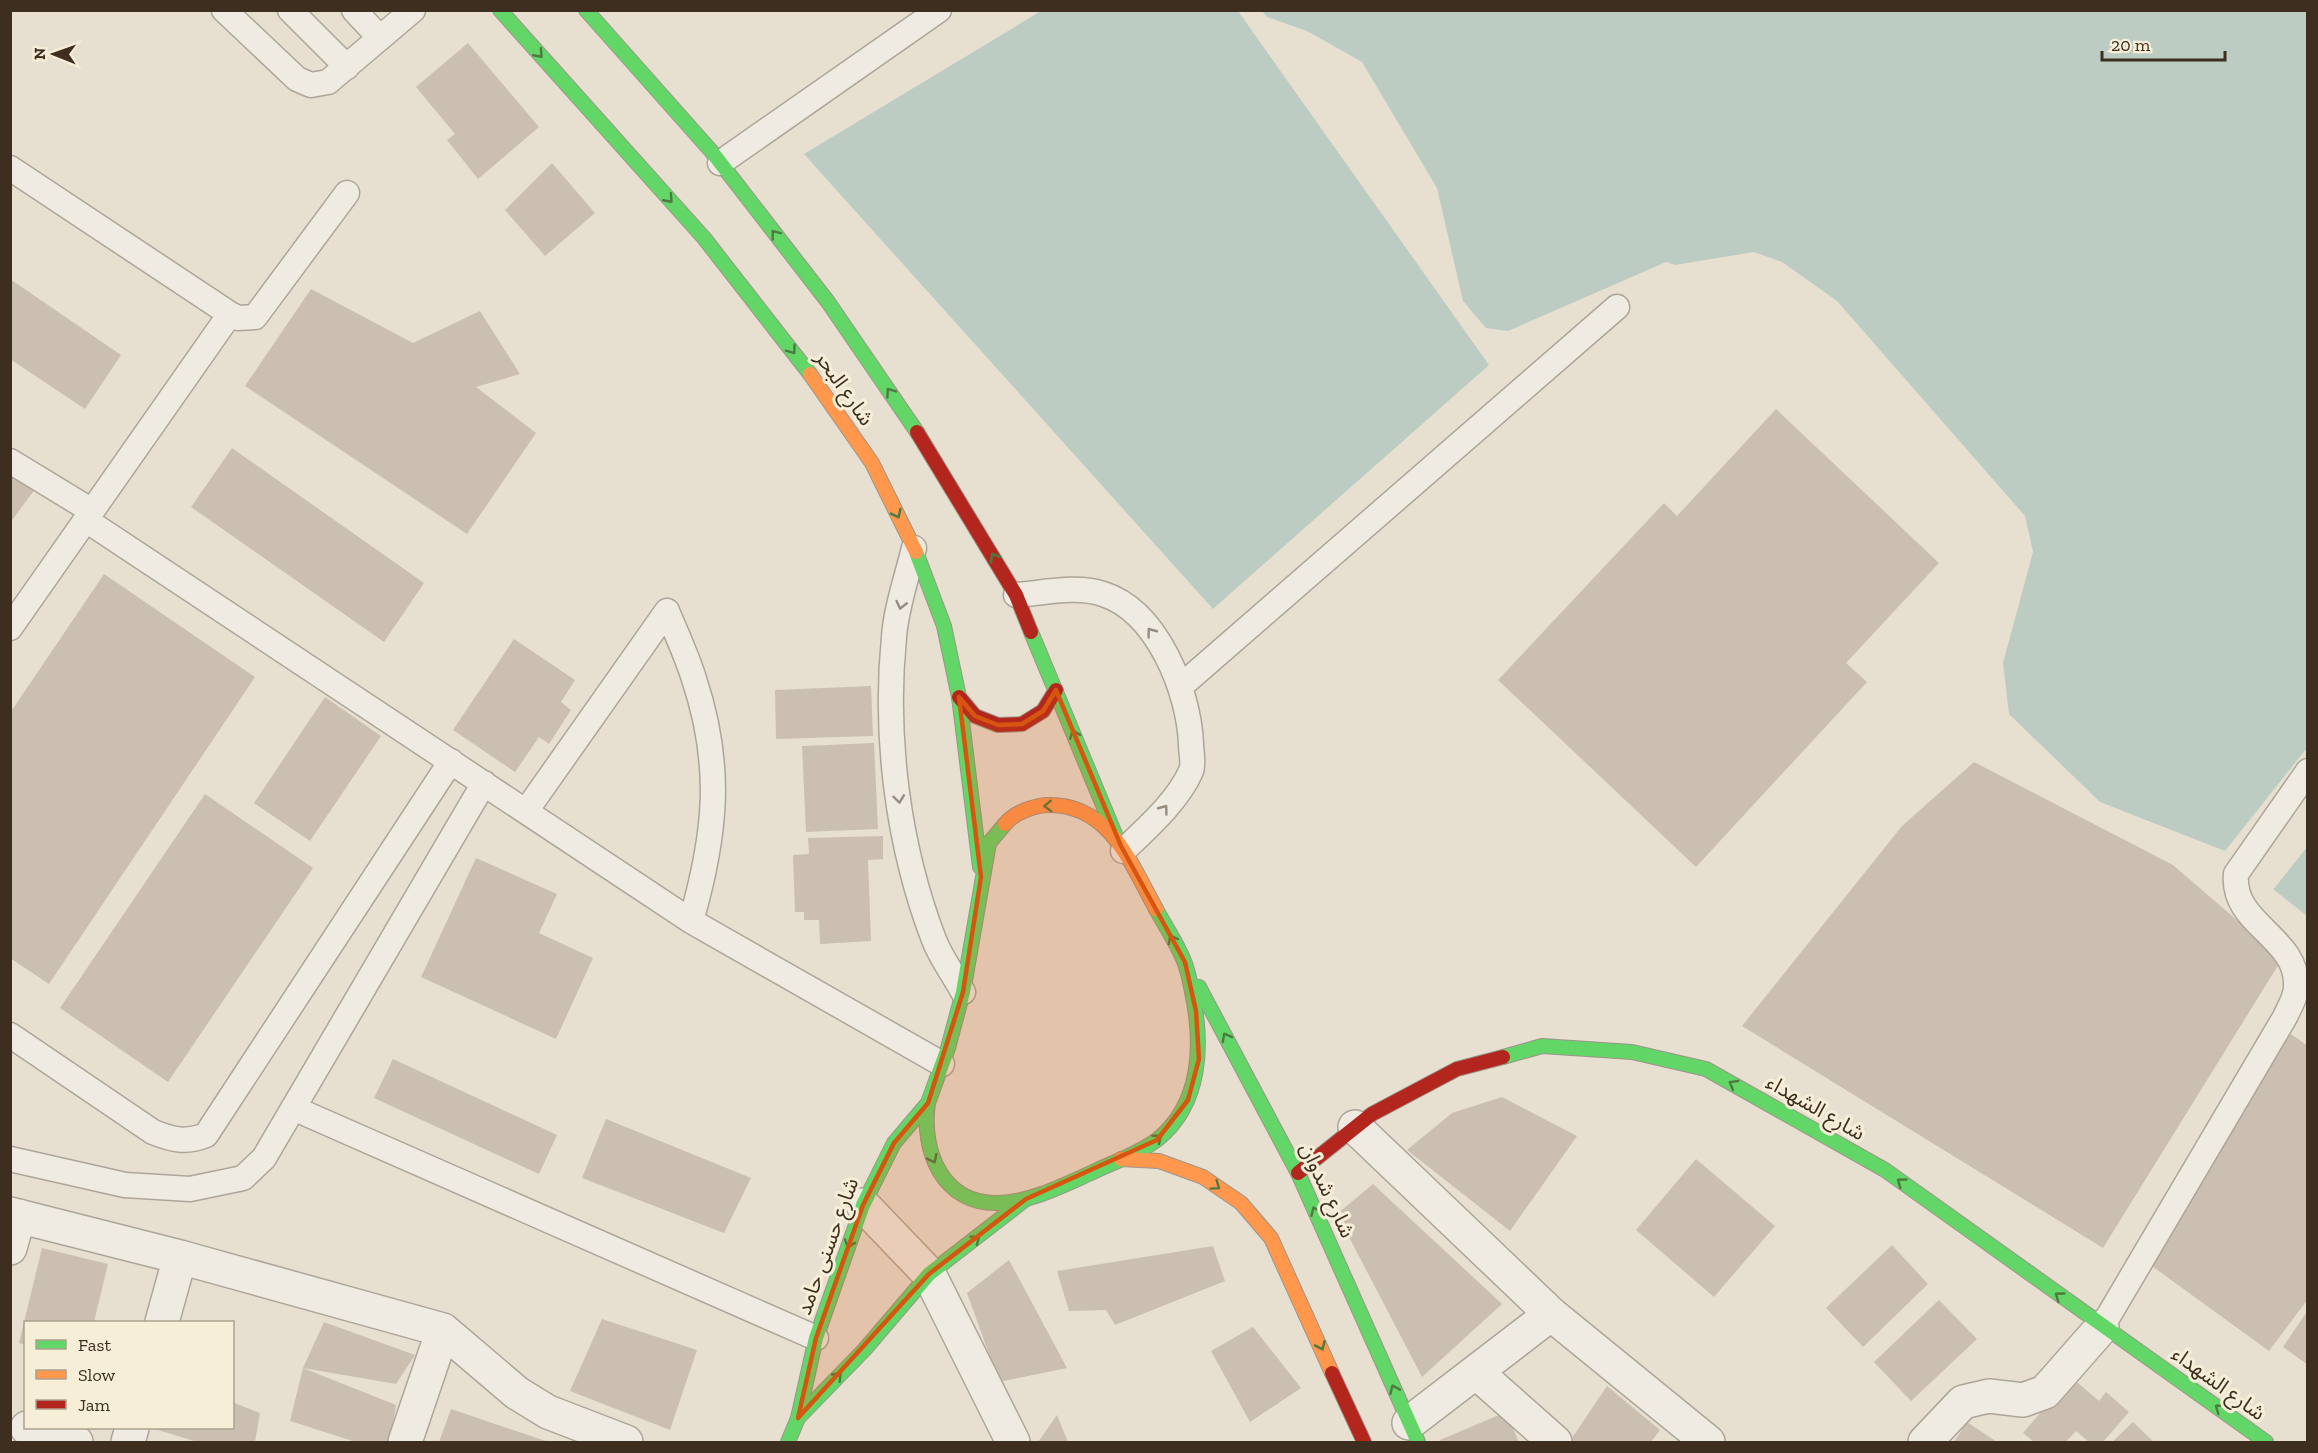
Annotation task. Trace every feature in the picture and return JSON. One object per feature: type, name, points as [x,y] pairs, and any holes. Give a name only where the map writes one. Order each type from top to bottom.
[{"type":"main road","name":"شارع البحر","points":[[500,10],[704,238],[786,341],[872,463],[914,548],[944,626],[959,697],[972,781],[981,877]]},
{"type":"main road","name":"شارع البحر","points":[[586,10],[720,163],[828,302],[930,450],[1016,595],[1122,849]]},
{"type":"main road","points":[[959,697],[975,716],[998,725],[1022,724],[1043,711],[1056,690]]},
{"type":"main road","points":[[1122,849],[1098,819],[1071,805],[1039,805],[1010,818],[989,843],[981,877],[974,935],[963,992],[928,1103],[924,1131],[930,1158],[947,1182],[970,1198],[998,1203],[1026,1199],[1121,1159],[1157,1140],[1172,1125],[1188,1100],[1199,1059],[1196,1011],[1185,962]]},
{"type":"main road","name":"شارع شدوان","points":[[1122,849],[1298,1173],[1414,1433]]},
{"type":"main road","name":"شارع الشهداء","points":[[1298,1173],[1372,1114],[1456,1069],[1542,1046],[1632,1052],[1706,1069],[1885,1170],[2266,1443]]},
{"type":"main road","name":"شارع حسنى حامد","points":[[788,1443],[798,1418],[816,1338],[863,1205],[894,1143],[928,1103]]},
{"type":"main road","points":[[1121,1159],[1159,1161],[1203,1177],[1240,1203],[1271,1238],[1364,1443]]},
{"type":"main road","name":"شارع حسنى حامد","points":[[798,1418],[865,1349],[930,1274],[1026,1199]]},
{"type":"street","points":[[1355,1127],[1551,1314],[1708,1443]]},
{"type":"street","points":[[863,1205],[930,1274],[1013,1443]]},
{"type":"street","points":[[10,1248],[15,1215],[180,1257],[443,1330],[517,1393],[548,1412],[626,1443]]},
{"type":"street","points":[[163,1321],[180,1257]]},
{"type":"street","points":[[1414,1433],[1476,1372],[1551,1314]]},
{"type":"street","points":[[1925,1443],[1963,1402],[1989,1396],[2023,1400],[2045,1392],[2102,1327]]},
{"type":"street","points":[[405,1443],[443,1330]]},
{"type":"street","points":[[1476,1372],[1555,1443]]},
{"type":"street","points":[[32,1429],[76,1443]]},
{"type":"lane","points":[[224,10],[304,83],[311,85],[328,82],[413,10]]},
{"type":"lane","points":[[290,10],[347,67]]},
{"type":"lane","points":[[354,10],[380,39]]},
{"type":"lane","points":[[720,163],[939,10]]},
{"type":"lane","points":[[10,168],[238,318],[255,317],[347,194]]},
{"type":"lane","points":[[1181,686],[1617,307]]},
{"type":"lane","points":[[10,628],[230,314]]},
{"type":"lane","points":[[10,461],[691,921],[942,1064]]},
{"type":"lane","points":[[914,548],[894,636],[891,726],[896,781],[903,827],[918,892],[935,942],[963,992]]},
{"type":"lane","points":[[1016,595],[1070,590],[1102,593],[1133,609],[1156,639],[1181,686],[1190,722],[1191,770],[1161,814],[1122,849]]},
{"type":"lane","points":[[526,811],[667,611],[694,678],[707,724],[714,778],[714,822],[706,871],[691,921]]},
{"type":"lane","points":[[10,1035],[153,1132],[171,1140],[190,1141],[206,1135],[451,761]]},
{"type":"lane","points":[[2102,1327],[2285,1017],[2297,989],[2295,970],[2288,955],[2241,905],[2234,890],[2236,874],[2307,771]]},
{"type":"lane","points":[[10,1159],[125,1185],[190,1189],[243,1178],[264,1158],[484,783]]},
{"type":"lane","points":[[293,1108],[816,1338]]},
{"type":"highlighted area","points":[[1056,690],[1121,846],[1185,962],[1196,1011],[1199,1059],[1188,1100],[1157,1140],[1026,1199],[929,1274],[798,1418],[816,1338],[863,1205],[894,1143],[928,1103],[963,992],[981,877],[959,697],[975,716],[998,725],[1022,724],[1043,711]]},
{"type":"shaded area","points":[[1041,11],[1238,11],[1489,365],[1213,609],[804,154]]},
{"type":"shaded area","points":[[1262,11],[2307,11],[2307,916],[2225,851],[2100,802],[2009,714],[2003,663],[2033,552],[2025,516],[1837,301],[1782,262],[1754,252],[1675,265],[1666,262],[1508,331],[1486,328],[1463,301],[1437,188],[1362,62],[1307,31],[1267,17]]},
{"type":"pier","points":[[2307,748],[2307,847],[2273,890],[2225,851]]},
{"type":"building","points":[[468,43],[539,127],[478,179],[447,140],[455,134],[416,87]]},
{"type":"building","points":[[552,163],[595,213],[545,256],[505,210]]},
{"type":"building","points":[[10,279],[121,355],[85,409],[10,359]]},
{"type":"building","points":[[311,289],[413,343],[480,311],[520,374],[476,387],[536,433],[467,534],[245,386]]},
{"type":"building","points":[[1776,409],[1939,563],[1846,663],[1867,682],[1696,867],[1498,680],[1664,503],[1677,516]]},
{"type":"building","points":[[232,448],[424,583],[384,642],[191,507]]},
{"type":"building","points":[[10,465],[38,485],[10,523]]},
{"type":"building","points":[[104,574],[255,677],[49,984],[10,958],[10,713]]},
{"type":"building","points":[[514,639],[575,680],[561,702],[571,710],[549,744],[539,737],[515,772],[453,730]]},
{"type":"building","points":[[871,686],[873,736],[776,739],[775,690]]},
{"type":"building","points":[[325,697],[381,736],[310,841],[254,803]]},
{"type":"building","points":[[874,743],[878,829],[806,832],[802,746]]},
{"type":"building","points":[[1974,762],[2173,865],[2282,959],[2103,1248],[1742,1026],[1902,826]]},
{"type":"building","points":[[205,794],[313,868],[168,1082],[60,1008]]},
{"type":"building","points":[[883,836],[883,859],[868,860],[871,941],[820,944],[819,920],[804,920],[804,912],[795,912],[793,855],[809,854],[808,838]]},
{"type":"building","points":[[476,858],[557,894],[539,933],[593,958],[556,1039],[421,977]]},
{"type":"building","points":[[2284,1029],[2308,1046],[2308,1299],[2269,1351],[2145,1261]]},
{"type":"building","points":[[393,1059],[557,1135],[539,1174],[374,1098]]},
{"type":"building","points":[[1502,1097],[1577,1136],[1510,1231],[1407,1150],[1452,1113]]},
{"type":"building","points":[[606,1119],[751,1178],[724,1233],[582,1178]]},
{"type":"building","points":[[1696,1159],[1775,1226],[1714,1297],[1636,1230]]},
{"type":"building","points":[[1373,1184],[1502,1304],[1422,1377],[1337,1214]]},
{"type":"building","points":[[1892,1245],[1928,1284],[1863,1347],[1826,1308]]},
{"type":"building","points":[[1213,1246],[1225,1281],[1115,1325],[1106,1310],[1069,1311],[1057,1271]]},
{"type":"building","points":[[42,1248],[108,1264],[94,1321],[24,1321]]},
{"type":"building","points":[[1009,1260],[1067,1368],[999,1382],[967,1293]]},
{"type":"building","points":[[1939,1300],[1977,1339],[1911,1401],[1874,1362]]},
{"type":"building","points":[[2308,1310],[2308,1365],[2283,1347]]},
{"type":"building","points":[[602,1319],[697,1350],[670,1430],[570,1391]]},
{"type":"building","points":[[24,1322],[24,1344],[19,1343]]},
{"type":"building","points":[[324,1322],[415,1355],[396,1384],[303,1368]]},
{"type":"building","points":[[1253,1327],[1301,1388],[1250,1422],[1211,1351]]},
{"type":"building","points":[[303,1368],[396,1405],[390,1442],[356,1442],[290,1421]]},
{"type":"building","points":[[2071,1377],[2099,1401],[2106,1392],[2129,1412],[2103,1442],[2089,1442],[2076,1431],[2066,1442],[2034,1442],[2023,1433]]},
{"type":"building","points":[[1607,1386],[1660,1430],[1651,1442],[1570,1441]]},
{"type":"building","points":[[234,1403],[260,1413],[255,1442],[197,1442],[155,1429],[234,1429]]},
{"type":"building","points":[[451,1409],[540,1439],[549,1442],[439,1442]]},
{"type":"building","points":[[1506,1412],[1519,1442],[1441,1442],[1440,1440]]},
{"type":"building","points":[[1057,1415],[1068,1442],[1038,1442]]},
{"type":"building","points":[[1967,1422],[1997,1442],[1954,1442]]},
{"type":"building","points":[[2133,1422],[2154,1442],[2112,1442]]},
{"type":"traffic: fast","points":[[500,10],[704,238],[810,374]]},
{"type":"traffic: fast","points":[[586,10],[712,152],[828,302],[917,432]]},
{"type":"traffic: fast","points":[[916,552],[944,626],[959,697],[980,867]]},
{"type":"traffic: fast","points":[[1031,632],[1115,834]]},
{"type":"traffic: fast","points":[[788,1442],[798,1418],[816,1338],[863,1205],[894,1143],[928,1103],[948,1048],[963,992],[989,843],[1005,824]]},
{"type":"traffic: fast","points":[[928,1103],[928,1139],[939,1171],[950,1185],[963,1195],[979,1201],[1011,1202],[1035,1196],[1127,1157],[1158,1139],[1173,1124],[1191,1090],[1196,1071],[1198,1031],[1189,976],[1178,948],[1156,909]]},
{"type":"traffic: fast","points":[[1199,987],[1298,1173],[1418,1442]]},
{"type":"traffic: fast","points":[[1503,1057],[1542,1046],[1632,1052],[1706,1069],[1885,1170],[2266,1442]]},
{"type":"traffic: fast","points":[[798,1418],[865,1349],[929,1274],[1026,1199]]},
{"type":"traffic: slow","points":[[810,374],[872,463],[916,552]]},
{"type":"traffic: slow","points":[[1005,824],[1020,813],[1044,805],[1071,808],[1088,815],[1116,840],[1156,909]]},
{"type":"traffic: slow","points":[[1121,1159],[1159,1161],[1203,1177],[1241,1203],[1271,1238],[1332,1373]]},
{"type":"traffic: jam","points":[[917,432],[1016,595],[1031,632]]},
{"type":"traffic: jam","points":[[959,697],[975,716],[998,725],[1022,724],[1043,711],[1056,690]]},
{"type":"traffic: jam","points":[[1298,1173],[1372,1114],[1457,1069],[1503,1057]]},
{"type":"traffic: jam","points":[[1332,1373],[1364,1442]]}]
